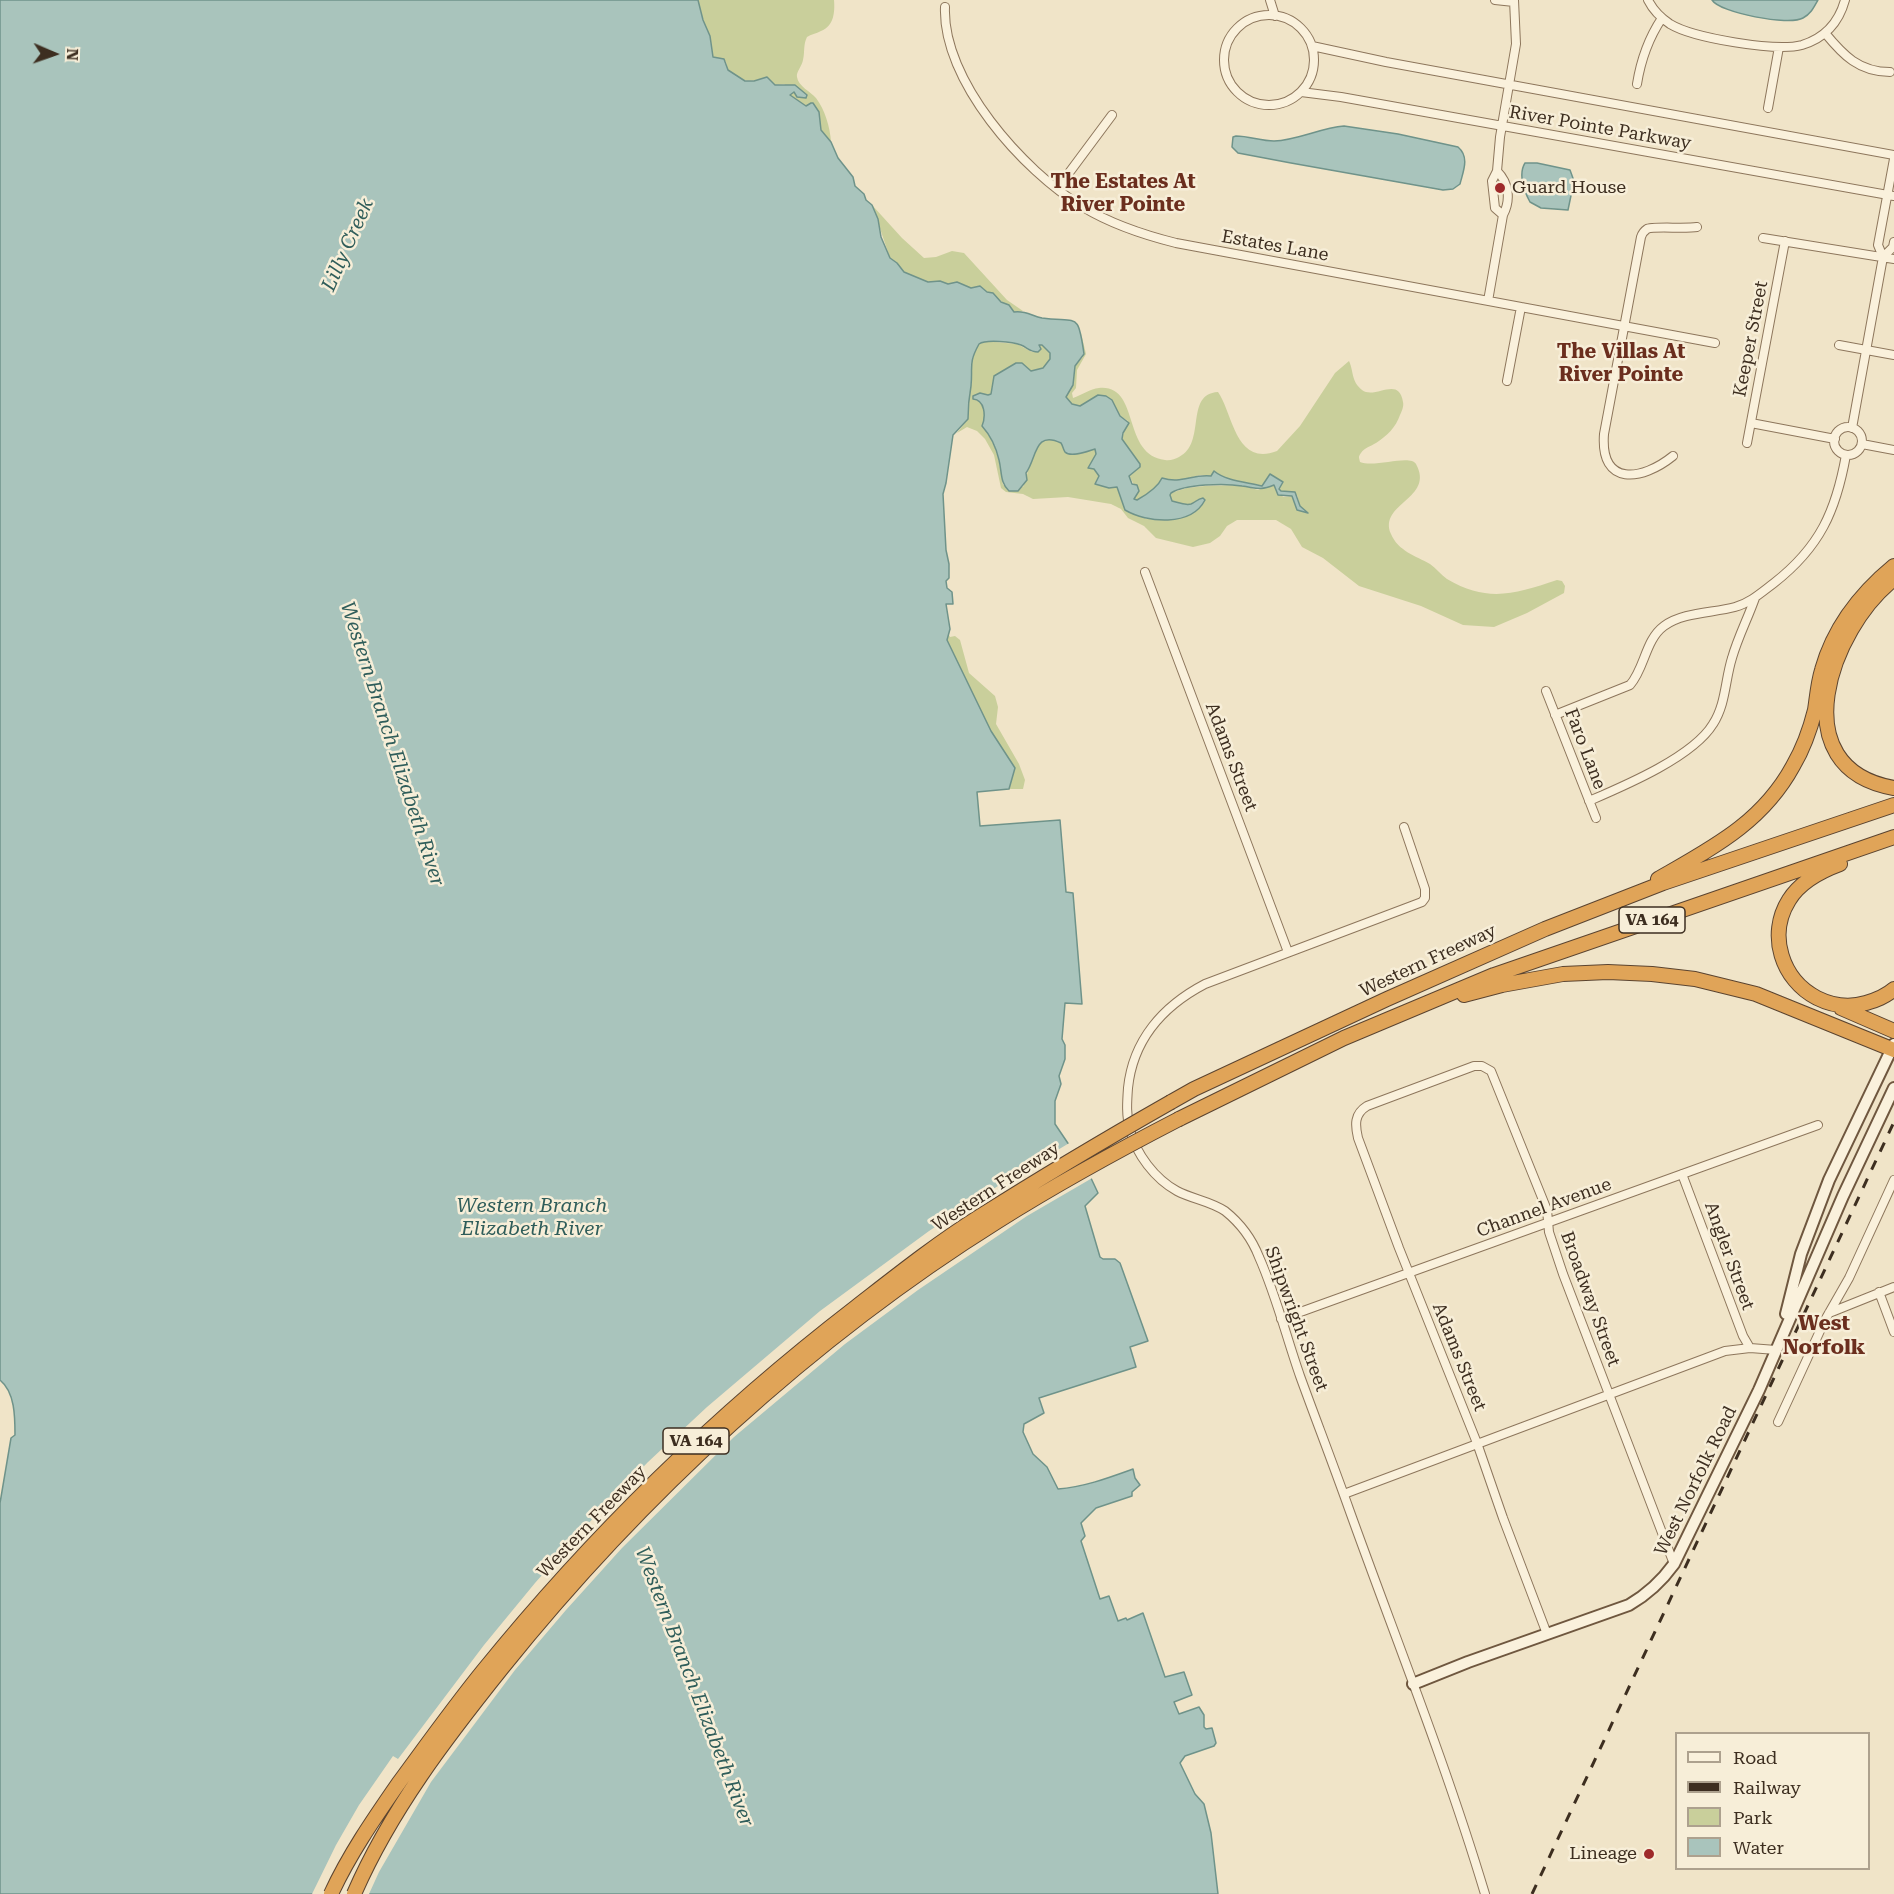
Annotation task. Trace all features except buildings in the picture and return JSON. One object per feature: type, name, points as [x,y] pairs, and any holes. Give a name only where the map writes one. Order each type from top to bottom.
[{"type":"highway","points":[[1631,895],[1719,844],[1751,820],[1767,804],[1781,786],[1803,747],[1815,708],[1822,671],[1837,632],[1863,594],[1894,566]]},
{"type":"highway","points":[[1894,579],[1859,614],[1845,639],[1830,680],[1826,711],[1829,735],[1834,747],[1848,766],[1870,781],[1894,788]]},
{"type":"highway","name":"Western Freeway","points":[[331,1894],[368,1827],[474,1683],[565,1574],[639,1496],[750,1392],[811,1341],[977,1218],[1078,1155],[1205,1084],[1500,947],[1631,895],[1894,805]]},
{"type":"highway","name":"Western Freeway","points":[[354,1894],[386,1830],[465,1714],[528,1636],[624,1528],[696,1457],[781,1382],[928,1268],[996,1222],[1077,1172],[1334,1043],[1494,975],[1894,837]]},
{"type":"highway","points":[[1894,845],[1817,874],[1797,890],[1783,912],[1779,946],[1786,968],[1800,988],[1894,1031]]},
{"type":"highway","points":[[1413,1010],[1502,985],[1563,974],[1608,972],[1652,974],[1695,979],[1747,991],[1893,1048]]},
{"type":"highway","points":[[1834,1005],[1861,1005],[1882,998],[1894,989]]},
{"type":"street","points":[[1270,0],[1275,16]]},
{"type":"street","points":[[1495,0],[1514,1],[1516,44],[1497,171],[1492,181],[1495,208],[1503,215]]},
{"type":"street","points":[[1648,0],[1662,18],[1682,29],[1705,36],[1779,47],[1801,45],[1825,33],[1837,21],[1845,0]]},
{"type":"street","name":"Estates Lane","points":[[945,7],[944,24],[950,46],[963,76],[982,110],[1005,140],[1057,189],[1083,207],[1131,230],[1176,243],[1715,343]]},
{"type":"street","points":[[1275,16],[1291,21],[1309,38],[1312,46],[1314,66],[1312,75],[1301,92],[1283,103],[1262,105],[1243,96],[1229,80],[1225,59],[1230,38],[1245,23],[1254,18],[1275,16]]},
{"type":"street","points":[[1637,84],[1646,46],[1662,18]]},
{"type":"street","points":[[1825,33],[1849,60],[1878,72],[1890,72]]},
{"type":"street","name":"River Pointe Parkway","points":[[1312,46],[1894,157]]},
{"type":"street","points":[[1768,108],[1779,47]]},
{"type":"street","name":"River Pointe Parkway","points":[[1301,92],[1891,195]]},
{"type":"street","points":[[1057,189],[1112,115]]},
{"type":"street","points":[[1852,428],[1883,257],[1878,245],[1891,195],[1894,157]]},
{"type":"street","points":[[1488,301],[1503,215],[1509,205],[1506,179],[1497,171]]},
{"type":"street","points":[[1673,456],[1659,467],[1638,475],[1624,475],[1615,470],[1606,459],[1603,448],[1604,434],[1641,237],[1645,230],[1656,227],[1684,229],[1697,227]]},
{"type":"street","points":[[1763,238],[1894,259]]},
{"type":"street","name":"Keeper Street","points":[[1748,443],[1785,241]]},
{"type":"street","points":[[1883,257],[1893,247],[1894,242]]},
{"type":"street","points":[[1507,381],[1521,307]]},
{"type":"street","points":[[1839,345],[1894,355]]},
{"type":"street","points":[[1751,423],[1835,439]]},
{"type":"street","points":[[1852,428],[1861,436],[1862,444],[1854,454],[1846,455],[1836,447],[1835,439],[1841,430],[1852,428]]},
{"type":"street","points":[[1862,444],[1894,450]]},
{"type":"street","points":[[1556,714],[1630,685],[1636,678],[1649,645],[1663,627],[1670,623],[1736,607],[1755,597],[1794,567],[1816,540],[1834,506],[1841,485],[1846,455]]},
{"type":"street","name":"Adams Street","points":[[1145,572],[1288,952]]},
{"type":"street","points":[[1589,801],[1623,787],[1690,748],[1704,737],[1720,711],[1732,657],[1755,597]]},
{"type":"street","name":"Faro Lane","points":[[1546,691],[1596,818]]},
{"type":"street","name":"Shipwright Street","points":[[1404,827],[1425,889],[1425,898],[1417,904],[1189,992],[1170,1006],[1150,1029],[1134,1057],[1127,1105],[1130,1130],[1138,1152],[1157,1175],[1176,1190],[1210,1203],[1225,1212],[1244,1230],[1260,1257],[1413,1684],[1485,1894]]},
{"type":"street","name":"West Norfolk Road","points":[[1777,1346],[1801,1254],[1825,1190],[1893,1048]]},
{"type":"street","name":"Broadway Street","points":[[1378,1102],[1465,1069],[1482,1066],[1491,1071],[1546,1210],[1549,1232],[1563,1274],[1674,1564]]},
{"type":"street","name":"West Norfolk Road","points":[[1413,1684],[1614,1611],[1637,1600],[1657,1586],[1674,1564],[1744,1421],[1843,1196],[1894,1088]]},
{"type":"street","name":"Adams Street","points":[[1378,1102],[1361,1110],[1355,1121],[1356,1129],[1409,1273],[1477,1443],[1547,1634]]},
{"type":"street","name":"Channel Avenue","points":[[1281,1319],[1818,1125]]},
{"type":"street","name":"Angler Street","points":[[1682,1174],[1743,1336],[1750,1348]]},
{"type":"street","points":[[1778,1422],[1894,1180]]},
{"type":"street","points":[[1829,1313],[1894,1287]]},
{"type":"street","points":[[1880,1292],[1894,1332]]},
{"type":"street","points":[[1344,1494],[1725,1351],[1777,1346]]},
{"type":"green space","points":[[698,0],[834,0],[834,14],[829,26],[807,37],[804,57],[797,75],[800,83],[816,98],[822,108],[831,142],[821,130],[819,113],[811,103],[806,106],[789,95],[794,92],[784,84],[775,85],[767,77],[750,81],[737,77],[728,70],[722,58],[713,57],[710,36]]},
{"type":"green space","points":[[872,205],[924,258],[936,257],[952,251],[964,253],[1007,300],[1023,311],[1014,312],[983,288],[971,288],[957,282],[948,284],[940,281],[928,282],[904,272],[890,258]]},
{"type":"green space","points":[[1081,333],[1086,354],[1077,370],[1073,398],[1099,388],[1112,390],[1121,397],[1127,408],[1142,446],[1151,455],[1167,460],[1179,457],[1187,450],[1192,441],[1202,401],[1208,395],[1218,392],[1237,435],[1244,445],[1252,451],[1263,454],[1277,451],[1300,426],[1335,373],[1349,361],[1354,380],[1362,390],[1373,392],[1392,389],[1401,394],[1402,410],[1394,427],[1364,450],[1359,457],[1360,462],[1366,463],[1407,460],[1416,464],[1420,476],[1418,485],[1392,515],[1389,524],[1391,534],[1398,545],[1462,587],[1489,594],[1502,594],[1557,580],[1562,581],[1565,586],[1564,593],[1527,613],[1494,627],[1463,625],[1421,606],[1359,586],[1323,558],[1302,547],[1291,529],[1276,520],[1237,520],[1227,526],[1220,536],[1210,543],[1193,547],[1156,538],[1144,526],[1128,518],[1121,509],[1111,504],[1068,497],[1033,499],[1023,494],[1006,492],[1001,488],[994,455],[985,439],[977,431],[967,427],[957,433],[968,419],[973,356],[978,345],[983,341],[1017,344],[1032,352],[1038,352],[1039,345],[1042,345],[1050,353],[1050,359],[1043,368],[1031,371],[1022,363],[1014,364],[995,376],[991,394],[973,396],[980,400],[983,406],[982,426],[999,461],[1003,485],[1023,487],[1037,449],[1047,439],[1054,439],[1062,444],[1066,453],[1095,449],[1094,466],[1099,476],[1096,481],[1109,488],[1117,487],[1125,510],[1147,519],[1175,519],[1205,500],[1203,498],[1191,504],[1184,504],[1172,501],[1171,493],[1205,486],[1241,485],[1258,490],[1274,484],[1283,497],[1292,496],[1297,510],[1301,509],[1297,495],[1281,492],[1270,474],[1263,486],[1231,479],[1214,472],[1211,476],[1200,475],[1160,483],[1144,496],[1137,500],[1134,499],[1135,486],[1129,476],[1140,467],[1140,464],[1122,439],[1128,421],[1120,416],[1112,400],[1098,395],[1080,406],[1072,404],[1066,397],[1073,385],[1075,366],[1083,357]]},
{"type":"green space","points":[[948,633],[950,637],[955,636],[960,640],[969,673],[995,696],[998,707],[996,724],[1019,764],[1025,780],[1023,789],[1009,789],[1015,768],[991,731],[947,640]]},
{"type":"water","name":"Western Branch Elizabeth River","points":[[0,0],[698,0],[710,36],[713,57],[724,59],[728,70],[745,81],[767,77],[775,85],[795,85],[807,95],[806,98],[797,97],[794,92],[790,95],[806,106],[813,103],[819,112],[821,130],[853,177],[855,186],[872,205],[890,258],[904,272],[928,282],[940,281],[948,284],[957,282],[971,288],[980,286],[987,292],[993,293],[1001,302],[1009,305],[1014,312],[1025,312],[1042,318],[1070,320],[1078,325],[1084,354],[1075,366],[1073,385],[1066,397],[1072,404],[1080,406],[1098,395],[1106,396],[1112,400],[1120,416],[1129,423],[1122,439],[1140,464],[1140,467],[1129,476],[1132,484],[1137,485],[1139,491],[1134,499],[1137,500],[1148,493],[1158,485],[1162,478],[1175,480],[1211,476],[1214,471],[1230,479],[1262,486],[1270,474],[1283,482],[1279,489],[1281,491],[1295,492],[1300,506],[1308,513],[1297,510],[1292,496],[1278,495],[1274,485],[1258,488],[1216,485],[1195,486],[1171,493],[1172,501],[1184,504],[1191,504],[1203,498],[1205,500],[1190,515],[1168,520],[1145,518],[1125,510],[1117,487],[1109,488],[1095,484],[1099,476],[1094,469],[1088,468],[1096,454],[1095,449],[1080,454],[1068,454],[1061,443],[1052,440],[1041,443],[1026,473],[1027,480],[1018,491],[1009,491],[1003,481],[995,446],[982,426],[984,413],[982,405],[973,399],[973,396],[980,393],[991,394],[994,376],[1016,363],[1022,363],[1031,371],[1043,368],[1050,359],[1050,353],[1042,345],[1039,345],[1041,349],[1038,352],[1035,352],[1017,344],[993,341],[979,344],[973,356],[968,419],[953,435],[943,494],[949,564],[949,578],[946,581],[947,588],[952,592],[953,604],[946,604],[950,629],[947,640],[991,731],[1015,768],[1009,789],[977,792],[980,826],[1060,820],[1066,892],[1073,893],[1082,1004],[1065,1003],[1062,1039],[1065,1045],[1065,1059],[1059,1076],[1061,1084],[1055,1101],[1055,1124],[1090,1176],[1098,1193],[1085,1206],[1100,1257],[1115,1259],[1120,1263],[1148,1341],[1130,1347],[1136,1367],[1039,1398],[1044,1413],[1024,1424],[1023,1432],[1033,1454],[1047,1467],[1058,1489],[1087,1484],[1133,1469],[1140,1485],[1132,1492],[1132,1496],[1096,1508],[1081,1523],[1085,1536],[1081,1541],[1100,1599],[1109,1596],[1118,1621],[1143,1613],[1165,1677],[1184,1672],[1192,1695],[1174,1702],[1179,1714],[1199,1707],[1204,1715],[1204,1727],[1212,1728],[1216,1743],[1214,1746],[1185,1756],[1180,1763],[1195,1794],[1204,1804],[1211,1833],[1218,1894],[0,1894],[0,1503],[11,1438],[15,1435],[11,1398],[9,1391],[0,1380]]},
{"type":"water","points":[[1712,0],[1818,0],[1803,18],[1784,20],[1741,14],[1718,5]]},
{"type":"water","points":[[1344,126],[1398,134],[1458,147],[1465,160],[1460,184],[1453,189],[1443,190],[1238,153],[1232,147],[1233,137],[1236,136],[1274,141],[1292,139]]},
{"type":"water","points":[[1525,163],[1537,163],[1570,170],[1574,181],[1568,210],[1541,208],[1530,202],[1522,177]]},
{"type":"pier","points":[[1071,1142],[1094,1177],[1027,1216],[918,1290],[845,1344],[734,1437],[622,1548],[515,1670],[431,1782],[379,1872],[369,1894],[312,1894],[359,1805],[393,1756],[398,1759],[484,1645],[535,1583],[581,1531],[648,1462],[707,1407],[820,1311],[929,1231]]},
{"type":"railway","points":[[1532,1894],[1894,1122]]},
{"type":"place","name":"Guard House","points":[[1500,188]]},
{"type":"place","name":"Lineage","points":[[1649,1854]]},
{"type":"district","name":"The Estates At River Pointe","points":[[1123,194]]},
{"type":"district","name":"The Villas At River Pointe","points":[[1621,364]]},
{"type":"district","name":"West Norfolk","points":[[1824,1336]]},
{"type":"water label","name":"Lilly Creek","points":[[348,245]]}]
